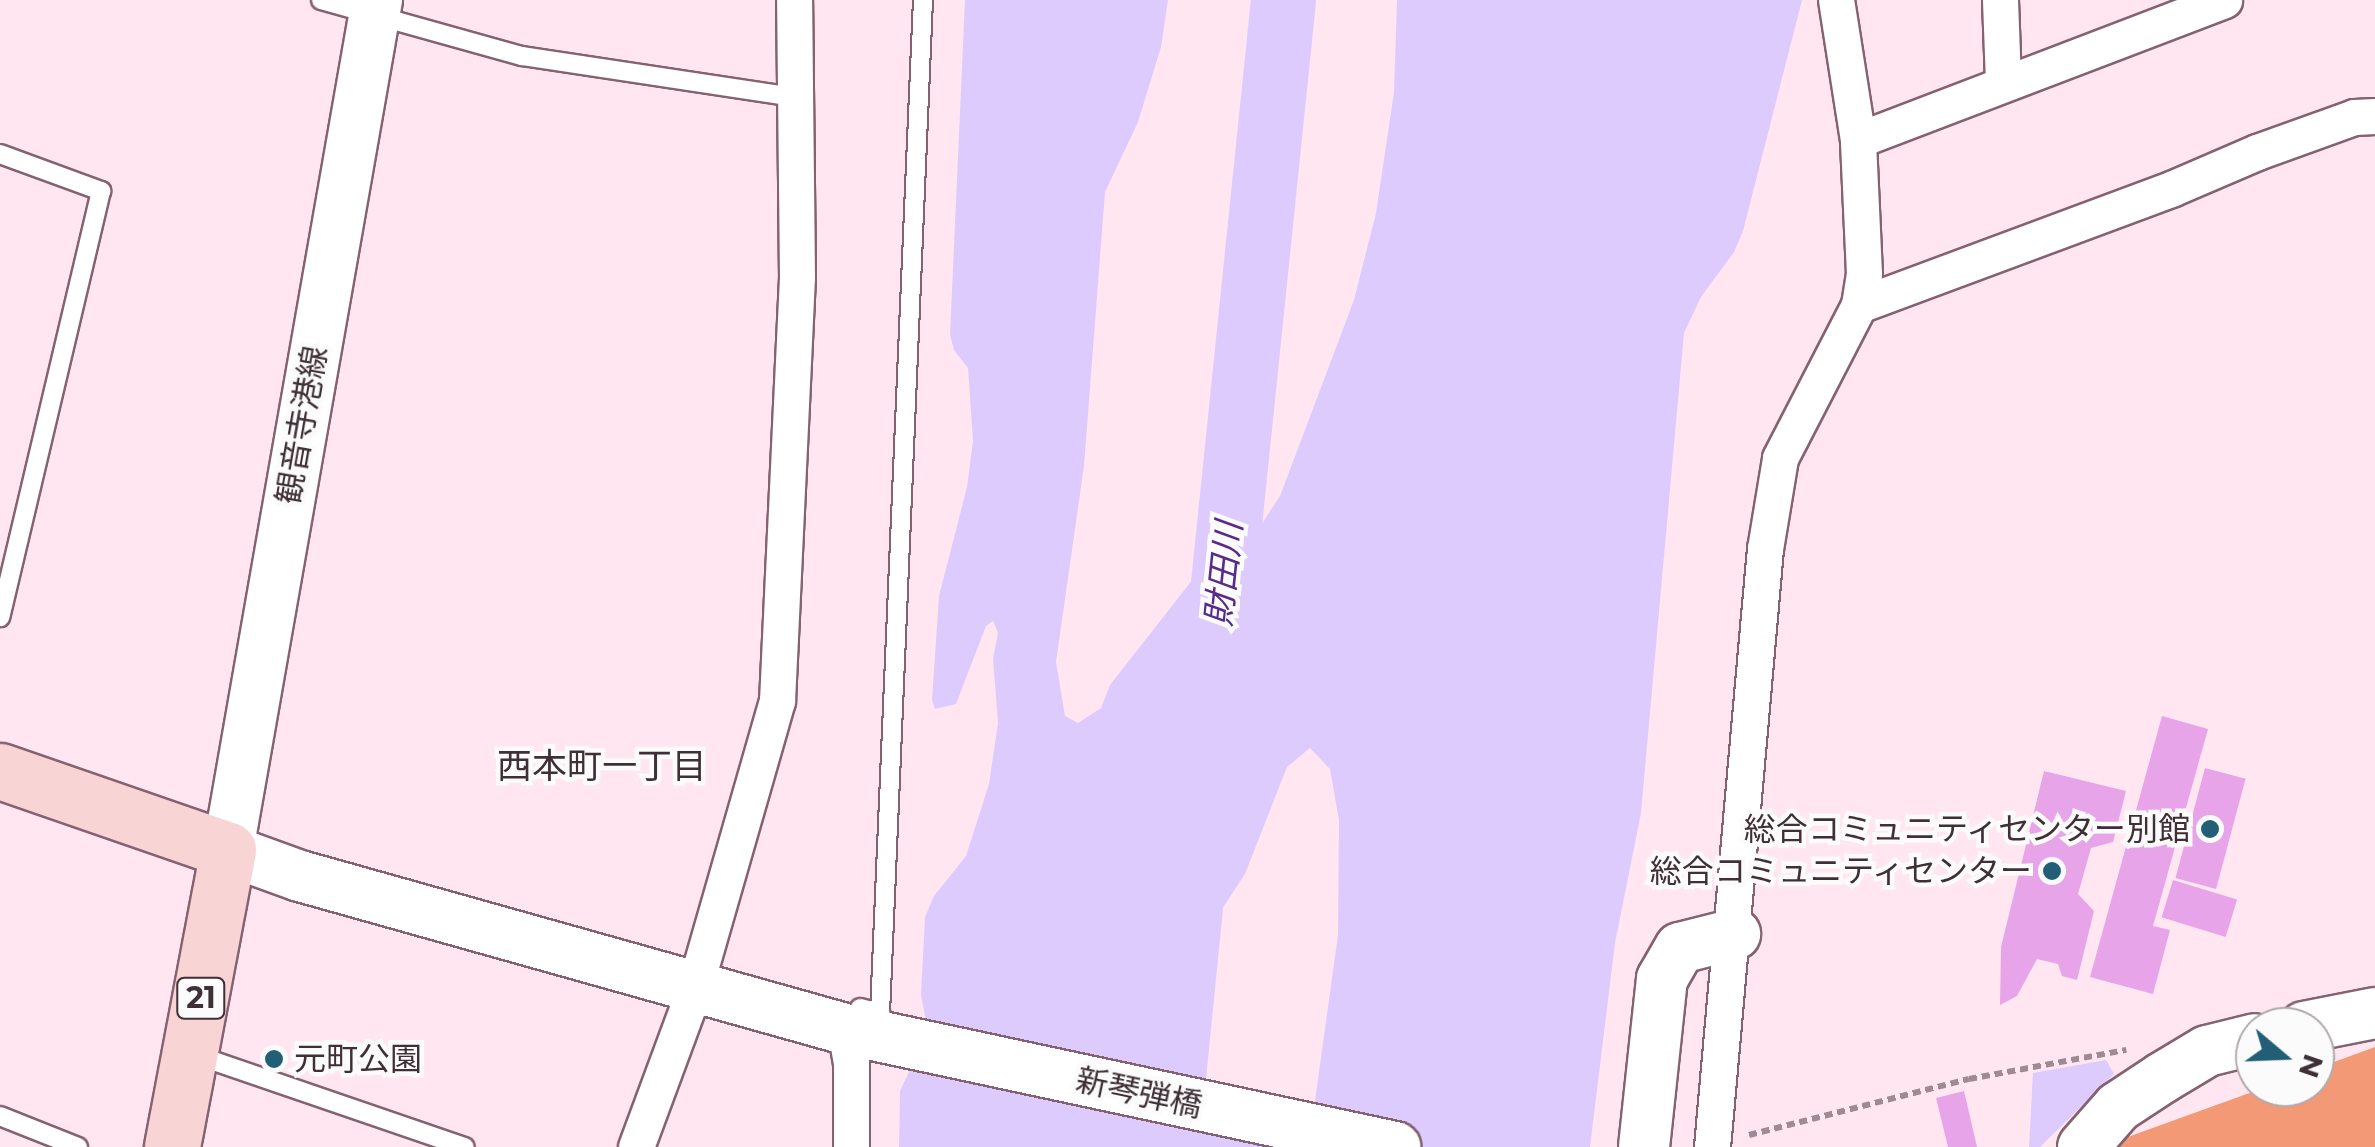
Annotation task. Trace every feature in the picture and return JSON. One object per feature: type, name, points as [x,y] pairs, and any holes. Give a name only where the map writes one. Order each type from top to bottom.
[{"type":"main road","points":[[0,771],[228,850]]},
{"type":"main road","name":"21","points":[[172,1147],[228,850]]},
{"type":"street","points":[[636,1147],[705,976],[777,701],[798,277],[794,0]]},
{"type":"street","points":[[1712,1146],[1734,934],[1765,549],[1780,458],[1859,305],[1864,274],[1858,140],[1836,0]]},
{"type":"street","points":[[2000,0],[2003,82]]},
{"type":"street","points":[[1858,140],[2216,1]]},
{"type":"street","name":"観音寺港線","points":[[228,850],[376,8]]},
{"type":"street","points":[[1859,305],[2172,189],[2274,146],[2354,117],[2375,116]]},
{"type":"street","name":"新琴弾橋","points":[[228,850],[300,876],[705,976],[858,1024],[1395,1147]]},
{"type":"street","points":[[1644,1147],[1662,979],[1680,948],[1734,934]]},
{"type":"street","points":[[2335,1021],[2375,1013]]},
{"type":"street","points":[[851,1147],[851,1062],[858,1024]]},
{"type":"street","points":[[2083,1147],[2118,1106],[2208,1051],[2235,1044]]},
{"type":"lane","points":[[321,0],[376,8],[522,56],[794,97]]},
{"type":"lane","points":[[858,1024],[880,1013],[922,0]]},
{"type":"lane","points":[[0,154],[101,191],[0,617]]},
{"type":"lane","points":[[191,1053],[465,1147]]},
{"type":"lane","points":[[0,1116],[78,1147]]},
{"type":"path","points":[[1712,1146],[1968,1079],[2114,1050],[2132,1050]]},
{"type":"shaded area","points":[[2375,1047],[2375,1147],[2113,1147],[2114,1142],[2235,1098],[2235,1107],[2335,1107],[2335,1062]]},
{"type":"water","points":[[965,0],[1168,0],[1161,47],[1138,122],[1105,192],[1084,466],[1056,662],[1065,716],[1078,723],[1101,708],[1110,685],[1193,579],[1210,564],[1250,542],[1280,496],[1354,300],[1376,213],[1394,92],[1397,0],[1802,0],[1743,231],[1734,252],[1701,297],[1684,333],[1641,813],[1615,943],[1590,1147],[899,1147],[900,1091],[928,1031],[921,995],[925,917],[934,896],[966,856],[989,784],[998,723],[993,658],[998,633],[993,621],[986,626],[956,704],[935,709],[932,700],[939,596],[967,487],[973,441],[968,368],[954,350],[950,335]],"holes":[[[1310,748],[1330,769],[1339,820],[1338,935],[1313,1115],[1152,1080],[1176,979],[1245,874],[1287,767]]]},
{"type":"water","points":[[2106,1060],[2114,1074],[2040,1147],[2029,1147],[2033,1073]]},
{"type":"building","points":[[2162,716],[2208,729],[2153,926],[2170,930],[2153,994],[2090,977]]},
{"type":"building","name":"総合コミュニティセンター別館","points":[[2205,768],[2246,779],[2216,889],[2175,878]]},
{"type":"building","name":"総合コミュニティセンター","points":[[2044,771],[2126,791],[2113,842],[2091,848],[2078,894],[2094,911],[2077,980],[2062,976],[2058,964],[2037,959],[2017,996],[2000,1005],[2001,947]]},
{"type":"building","name":"総合コミュニティセンター別館","points":[[2173,880],[2237,900],[2226,937],[2162,917]]},
{"type":"building","points":[[1964,1091],[1977,1147],[1948,1147],[1936,1098]]},
{"type":"waterway","name":"財田川","points":[[1217,641],[1283,0]]},
{"type":"waterway","name":"財田川","points":[[1166,1147],[1193,877]]},
{"type":"place","name":"総合コミュニティセンター別館","points":[[2210,829]]},
{"type":"place","name":"総合コミュニティセンター","points":[[2052,871]]},
{"type":"place","name":"元町公園","points":[[274,1059]]},
{"type":"district","name":"西本町一丁目","points":[[602,766]]}]
